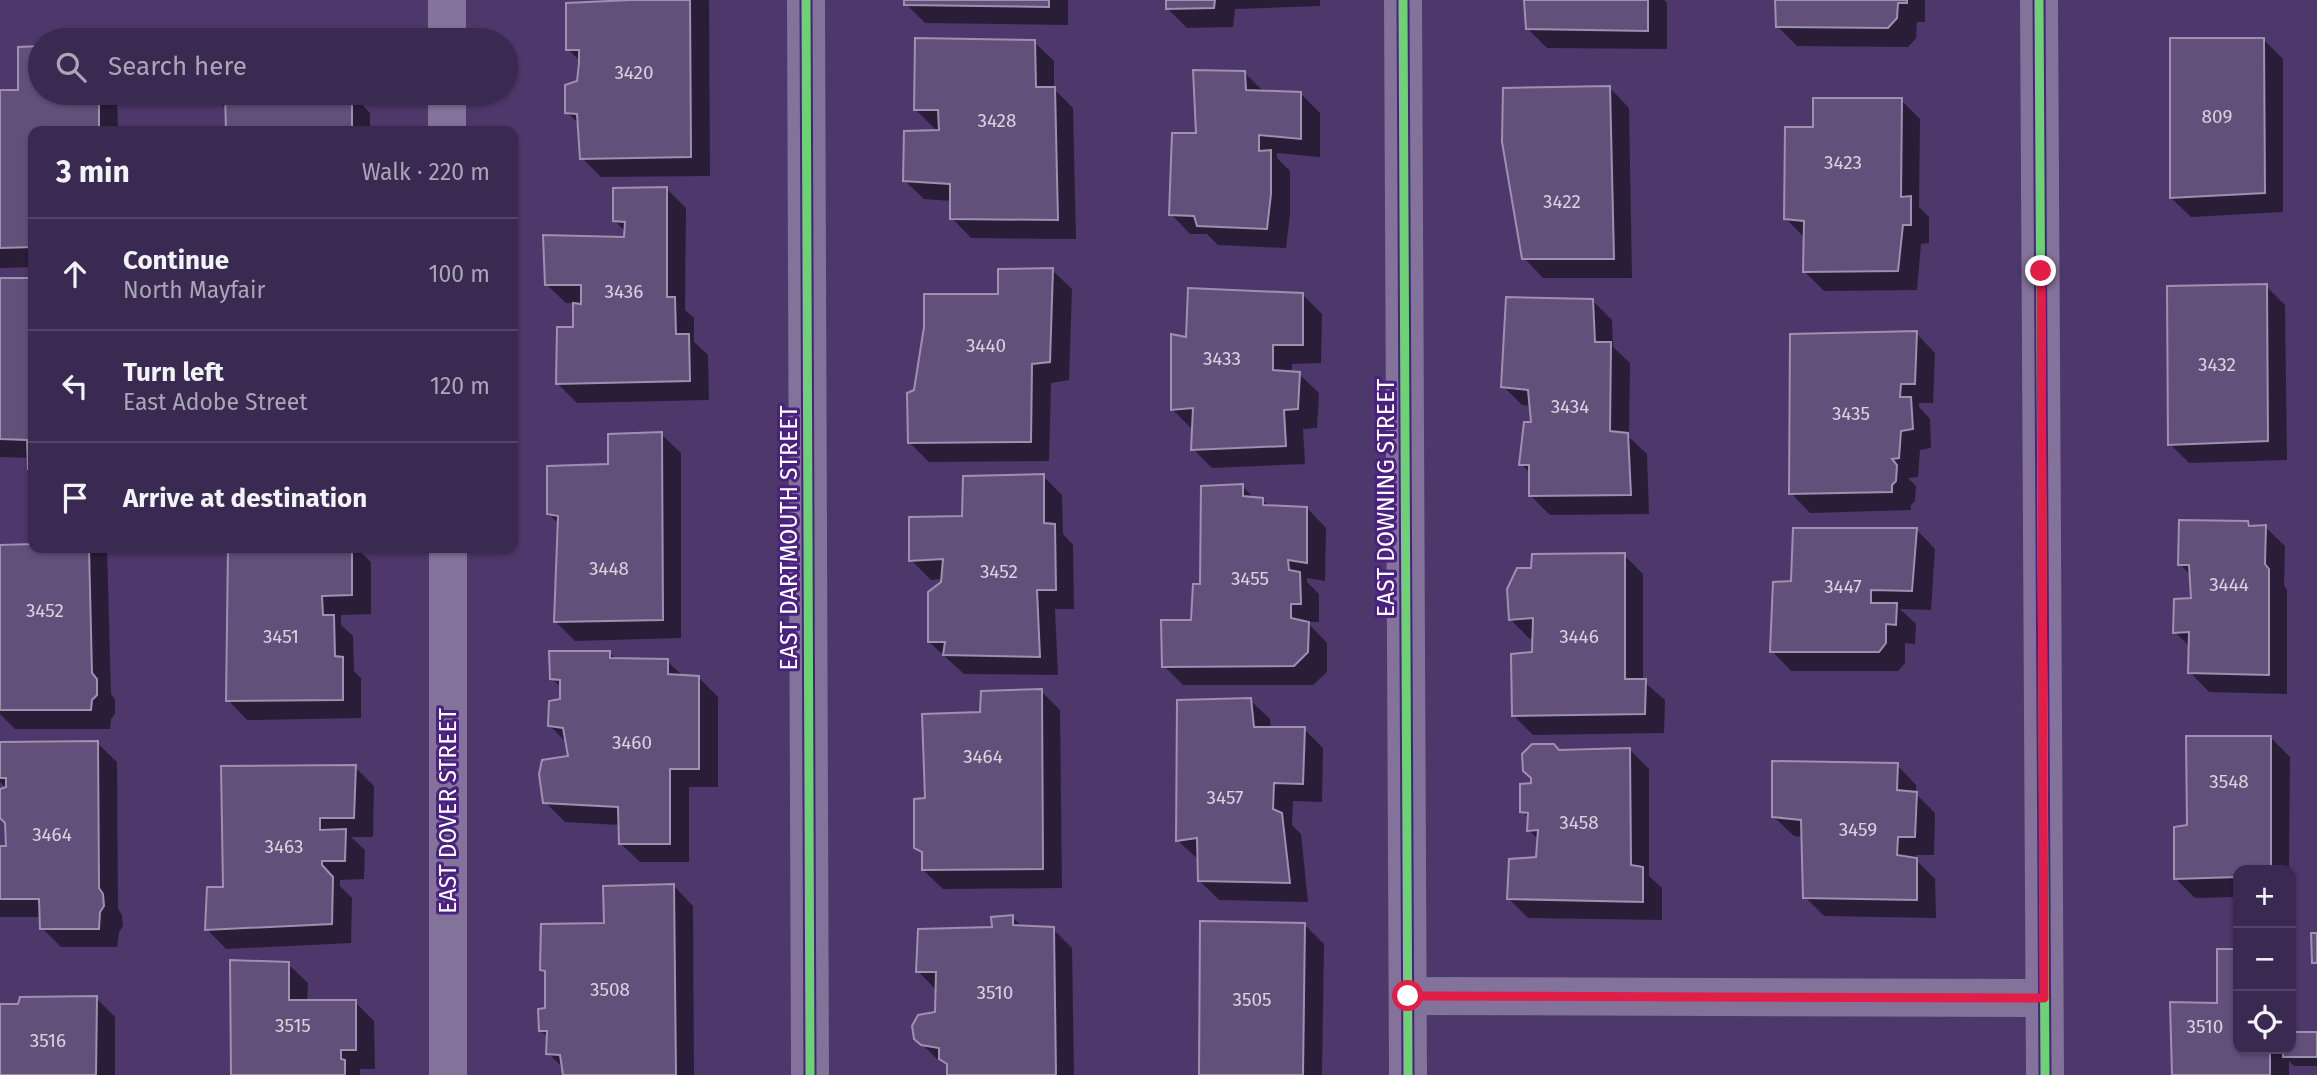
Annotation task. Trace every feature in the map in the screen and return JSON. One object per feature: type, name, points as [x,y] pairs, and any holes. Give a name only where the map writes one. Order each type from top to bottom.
[{"type":"street","points":[[447,0],[447,28]]},
{"type":"street","name":"EAST DARTMOUTH STREET","points":[[806,0],[810,1075]]},
{"type":"street","name":"EAST DOWNING STREET","points":[[1402,0],[1408,1075]]},
{"type":"street","points":[[2039,0],[2045,1075]]},
{"type":"street","points":[[447,105],[447,126]]},
{"type":"street","name":"EAST DOVER STREET","points":[[448,553],[448,1075]]},
{"type":"street","points":[[1408,996],[2044,998]]},
{"type":"building","points":[[690,0],[691,157],[580,159],[577,114],[565,113],[565,85],[577,81],[579,63],[579,50],[566,50],[566,3]]},
{"type":"building","points":[[904,0],[1049,0],[1049,7],[904,5]]},
{"type":"building","points":[[1166,0],[1215,0],[1214,8],[1166,9]]},
{"type":"building","points":[[1524,0],[1648,0],[1648,31],[1526,29]]},
{"type":"building","points":[[1775,0],[1907,0],[1907,3],[1898,3],[1897,18],[1888,28],[1776,27]]},
{"type":"building","points":[[915,38],[1035,40],[1036,87],[1055,87],[1058,220],[950,219],[950,184],[903,181],[904,131],[939,130],[938,110],[914,110]]},
{"type":"building","points":[[2170,38],[2264,38],[2265,193],[2170,198]]},
{"type":"building","points":[[18,47],[28,47],[28,105],[99,105],[99,126],[28,126],[28,247],[0,248],[0,90],[18,90]]},
{"type":"building","points":[[1193,70],[1245,71],[1246,90],[1301,92],[1301,139],[1259,135],[1259,151],[1271,150],[1271,194],[1267,229],[1197,226],[1194,216],[1169,215],[1172,133],[1196,133]]},
{"type":"building","points":[[1610,86],[1614,259],[1522,259],[1502,142],[1503,88]]},
{"type":"building","points":[[1813,98],[1902,98],[1901,197],[1911,196],[1911,225],[1903,225],[1898,271],[1803,272],[1804,221],[1784,219],[1785,127],[1813,127]]},
{"type":"building","points":[[225,105],[352,105],[352,126],[226,126]]},
{"type":"building","points":[[667,187],[667,297],[675,297],[676,334],[689,334],[690,381],[556,384],[557,327],[573,327],[573,303],[581,304],[581,285],[545,285],[543,235],[624,237],[625,222],[613,221],[613,188]]},
{"type":"building","points":[[1053,268],[1050,362],[1032,364],[1031,442],[908,443],[907,393],[914,390],[924,327],[924,294],[998,294],[998,269]]},
{"type":"building","points":[[0,278],[28,278],[28,469],[27,440],[0,439]]},
{"type":"building","points":[[2267,284],[2268,441],[2168,445],[2167,286]]},
{"type":"building","points":[[1188,288],[1303,293],[1303,345],[1273,345],[1273,370],[1300,372],[1298,409],[1284,410],[1286,446],[1191,450],[1193,408],[1171,410],[1171,334],[1186,337]]},
{"type":"building","points":[[1506,297],[1593,299],[1595,342],[1611,342],[1610,431],[1628,433],[1631,495],[1529,496],[1529,465],[1519,465],[1524,422],[1531,422],[1528,390],[1501,387]]},
{"type":"building","points":[[1917,331],[1915,384],[1901,384],[1900,397],[1911,397],[1913,429],[1901,431],[1899,458],[1892,459],[1897,465],[1892,492],[1789,494],[1790,334]]},
{"type":"building","points":[[662,432],[663,620],[554,622],[558,516],[547,514],[547,466],[608,464],[608,434]]},
{"type":"building","points":[[1044,474],[1044,523],[1055,524],[1056,590],[1037,590],[1040,657],[943,655],[945,642],[928,642],[928,592],[941,582],[943,559],[909,561],[909,517],[962,516],[963,476]]},
{"type":"building","points":[[1243,484],[1243,496],[1263,498],[1263,505],[1307,507],[1307,563],[1288,560],[1289,570],[1300,572],[1301,604],[1291,604],[1291,618],[1309,622],[1308,652],[1294,666],[1162,667],[1161,620],[1191,620],[1193,584],[1200,584],[1201,486]]},
{"type":"building","points":[[2179,520],[2248,521],[2249,526],[2266,525],[2265,564],[2269,569],[2269,675],[2188,673],[2189,632],[2173,633],[2174,599],[2191,598],[2189,565],[2178,565]]},
{"type":"building","points":[[1793,528],[1917,528],[1912,591],[1871,590],[1871,603],[1897,603],[1896,625],[1886,624],[1886,643],[1879,652],[1770,652],[1773,582],[1791,581]]},
{"type":"building","points":[[28,544],[28,553],[89,553],[92,673],[97,679],[97,695],[92,700],[91,710],[0,710],[0,545]]},
{"type":"building","points":[[228,553],[352,553],[352,595],[322,596],[323,615],[334,615],[335,656],[343,657],[343,700],[226,701]]},
{"type":"building","points":[[1625,553],[1625,679],[1646,679],[1645,714],[1512,716],[1511,654],[1532,652],[1533,618],[1509,620],[1507,589],[1517,568],[1531,568],[1532,554]]},
{"type":"building","points":[[549,651],[610,651],[610,658],[668,659],[668,674],[699,676],[699,769],[670,769],[670,844],[619,844],[618,807],[543,803],[539,774],[542,760],[568,756],[563,728],[548,726],[549,701],[560,699],[560,680],[550,679]]},
{"type":"building","points":[[1042,689],[1043,869],[922,870],[922,852],[914,848],[914,799],[925,798],[922,714],[980,712],[981,691]]},
{"type":"building","points":[[1251,698],[1254,727],[1305,727],[1303,784],[1274,783],[1273,809],[1282,813],[1290,883],[1198,881],[1197,838],[1176,841],[1177,700]]},
{"type":"building","points":[[2186,736],[2271,736],[2271,865],[2233,865],[2233,877],[2174,879],[2174,827],[2187,825]]},
{"type":"building","points":[[98,741],[99,888],[103,894],[104,906],[100,912],[99,929],[40,929],[39,899],[0,899],[0,846],[6,846],[5,823],[0,818],[0,789],[6,787],[6,778],[0,778],[0,742]]},
{"type":"building","points":[[1532,744],[1554,744],[1559,750],[1630,748],[1631,865],[1643,867],[1643,902],[1507,899],[1509,859],[1536,857],[1538,830],[1527,831],[1528,813],[1520,812],[1520,784],[1531,783],[1531,778],[1523,771],[1522,754]]},
{"type":"building","points":[[1772,761],[1898,763],[1897,790],[1917,792],[1915,837],[1898,837],[1897,855],[1917,858],[1917,900],[1803,898],[1801,820],[1772,817]]},
{"type":"building","points":[[356,765],[354,818],[320,818],[320,830],[346,829],[345,861],[322,861],[322,865],[333,877],[332,924],[205,930],[207,887],[223,887],[221,766]]},
{"type":"building","points":[[674,884],[676,1075],[563,1075],[560,1055],[546,1054],[547,1031],[539,1031],[538,1009],[545,1008],[545,971],[540,970],[541,924],[604,923],[603,886]]},
{"type":"building","points":[[1013,915],[1013,925],[1054,927],[1056,1075],[947,1075],[947,1064],[939,1059],[939,1048],[921,1045],[914,1039],[912,1026],[918,1015],[935,1012],[936,972],[916,972],[918,929],[992,927],[991,917]]},
{"type":"building","points":[[1200,921],[1305,923],[1303,1075],[1199,1075]]},
{"type":"building","points":[[2311,933],[2317,933],[2317,963],[2312,963]]},
{"type":"building","points":[[2217,949],[2233,949],[2233,1054],[2270,1054],[2270,1075],[2172,1075],[2170,1002],[2217,1003]]},
{"type":"building","points":[[230,960],[289,962],[289,1000],[356,1000],[356,1050],[341,1050],[341,1059],[345,1060],[345,1075],[231,1075]]},
{"type":"building","points":[[97,996],[96,1075],[0,1075],[0,1004],[18,1004],[20,997]]},
{"type":"building","points":[[2296,1032],[2317,1032],[2317,1057],[2283,1057],[2283,1054],[2296,1054]]},
{"type":"cycle path","points":[[806,0],[810,1075]]},
{"type":"cycle path","points":[[1403,0],[1408,1075]]},
{"type":"cycle path","points":[[2039,0],[2045,1075]]},
{"type":"route","points":[[1408,996],[2044,998],[2041,271]]}]
